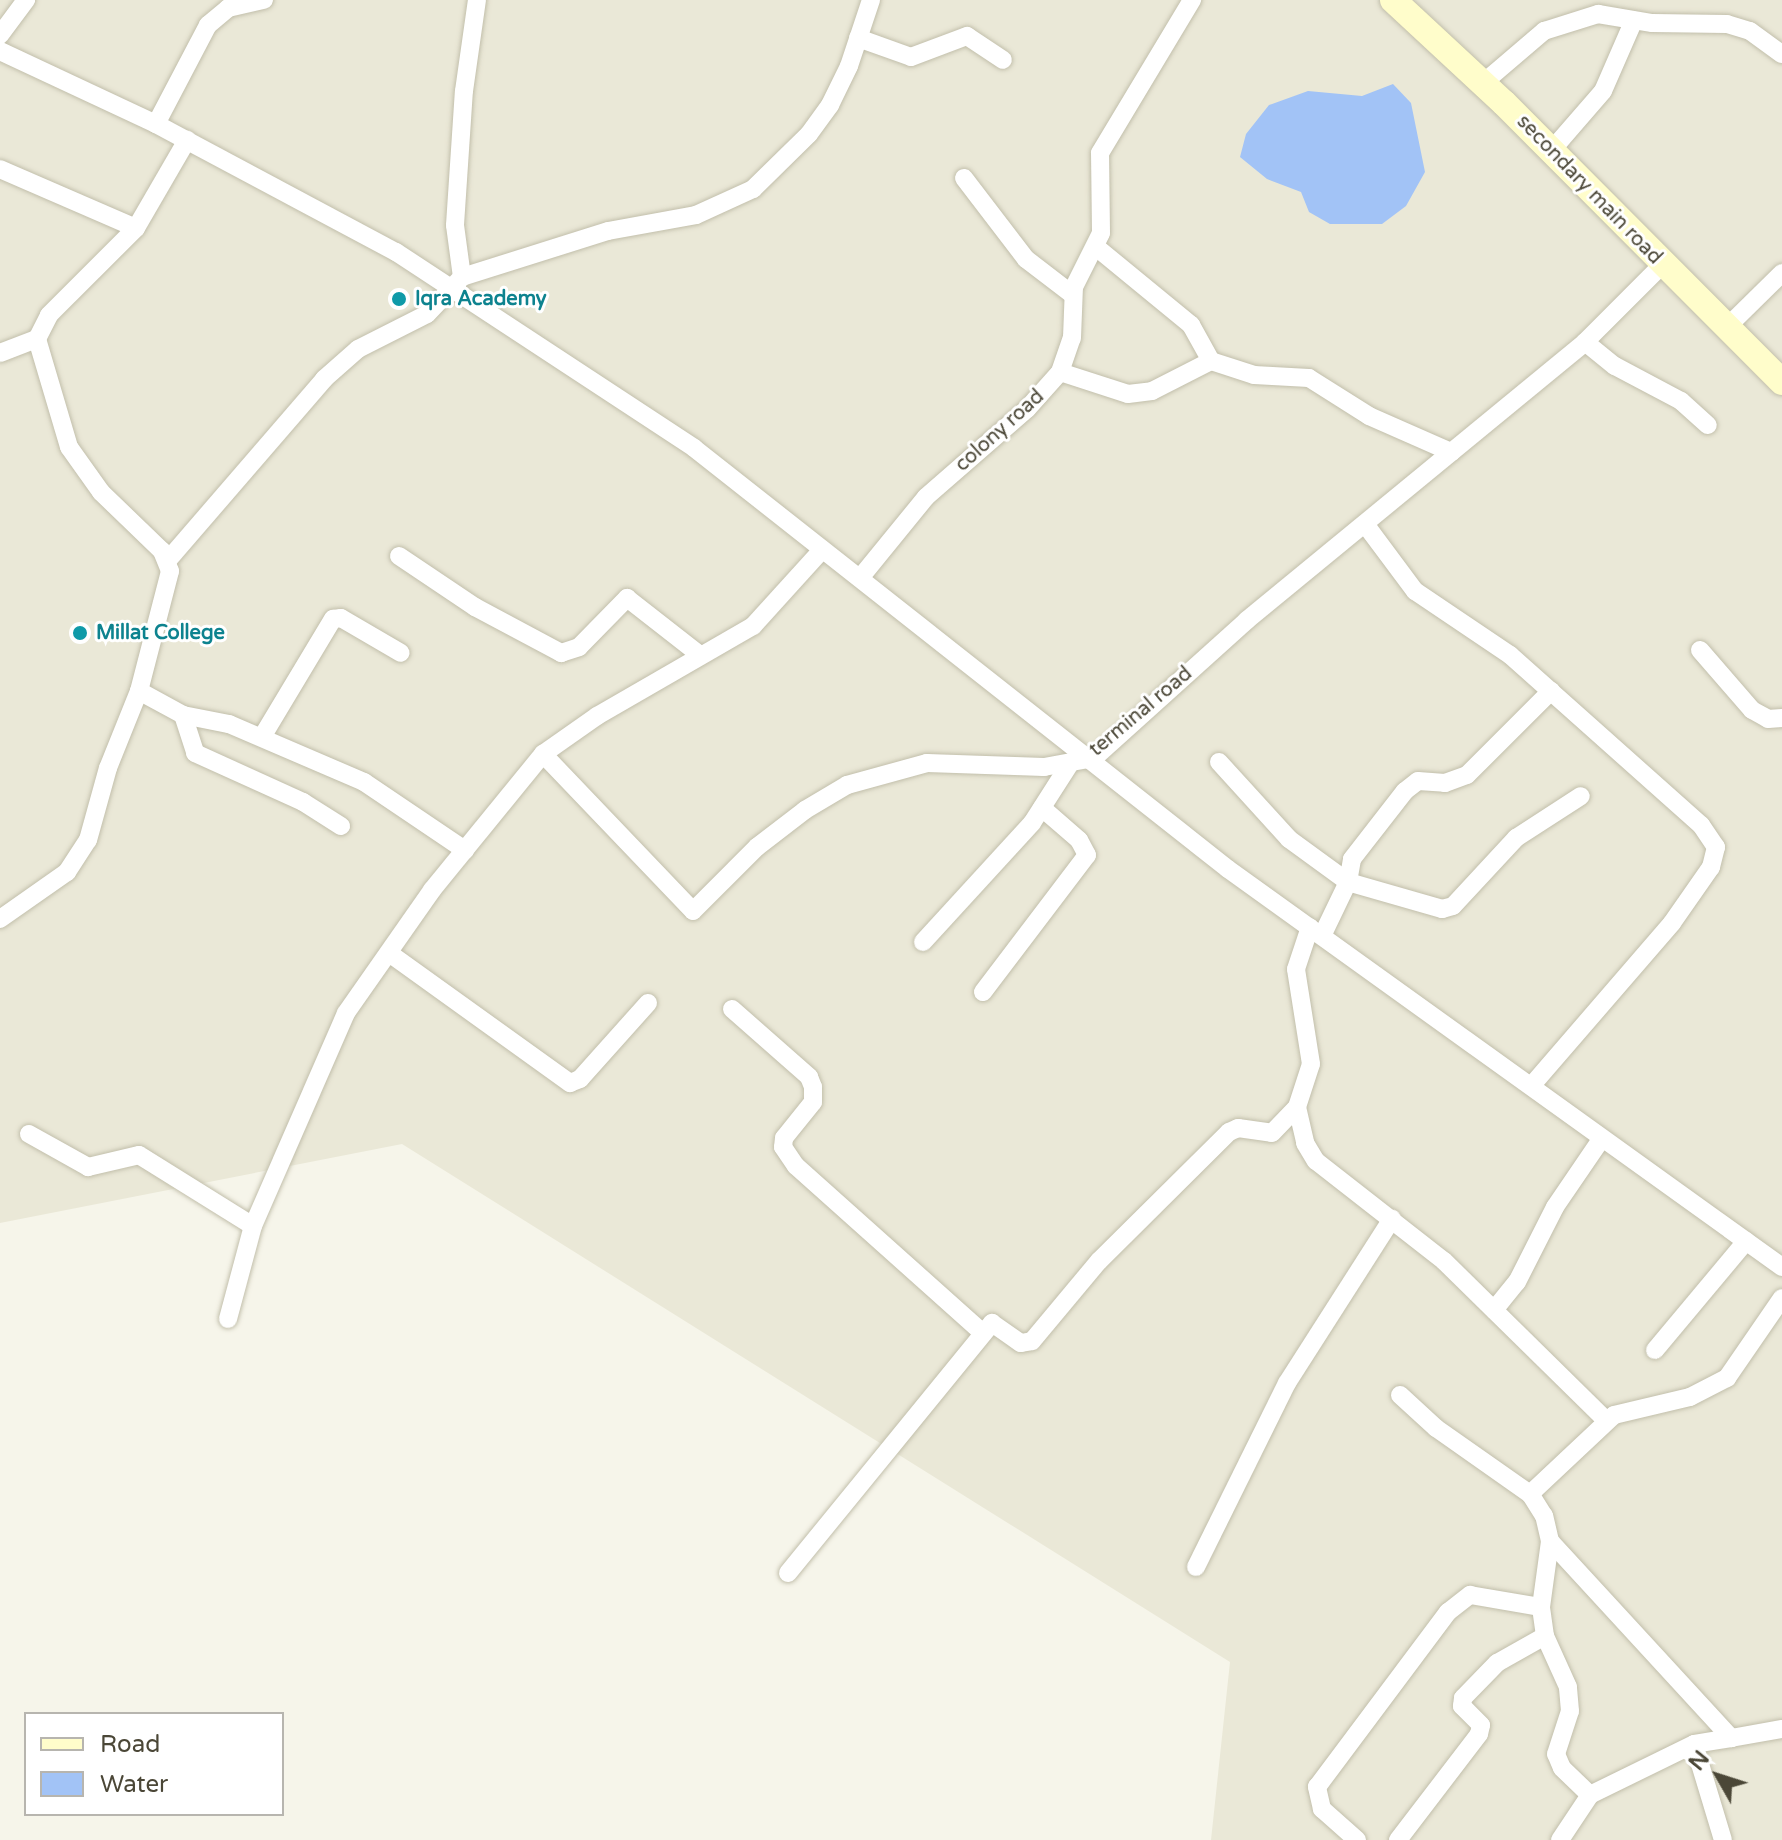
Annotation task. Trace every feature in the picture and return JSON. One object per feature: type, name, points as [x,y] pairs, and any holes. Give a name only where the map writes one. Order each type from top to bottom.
[{"type":"main road","name":"secondary main road","points":[[1393,0],[1551,151],[1725,329],[1782,382]]},
{"type":"street","points":[[0,35],[26,0]]},
{"type":"street","points":[[156,124],[198,40],[218,14],[264,0]]},
{"type":"street","points":[[458,282],[455,225],[464,91],[477,0]]},
{"type":"street","points":[[168,560],[324,379],[358,349],[427,314],[458,282],[608,231],[696,215],[753,189],[809,134],[830,105],[871,0]]},
{"type":"street","name":"colony road","points":[[860,578],[926,497],[1027,409],[1060,372],[1072,338],[1073,295],[1096,247],[1102,220],[1100,153],[1192,0]]},
{"type":"street","points":[[1482,84],[1544,31],[1598,14],[1634,20],[1727,24],[1750,31],[1782,54]]},
{"type":"street","points":[[1551,151],[1603,91],[1634,20]]},
{"type":"street","points":[[858,38],[911,57],[967,36],[1003,60]]},
{"type":"street","points":[[0,51],[156,124],[458,282],[694,448],[1094,758],[1228,869],[1533,1084],[1602,1138],[1782,1267]]},
{"type":"street","points":[[0,353],[37,339],[49,315],[136,228],[187,140]]},
{"type":"street","points":[[0,169],[136,228]]},
{"type":"street","points":[[964,178],[1026,259],[1073,295]]},
{"type":"street","points":[[1096,247],[1191,325],[1211,361],[1254,375],[1309,378],[1362,412],[1451,452]]},
{"type":"street","name":"terminal road","points":[[543,754],[693,911],[757,847],[805,810],[847,785],[927,763],[1044,767],[1094,758],[1247,620],[1585,342],[1662,265]]},
{"type":"street","points":[[1725,329],[1782,273]]},
{"type":"street","points":[[0,919],[52,884],[78,857],[139,691],[169,583],[168,560],[101,492],[69,447],[37,339]]},
{"type":"street","points":[[1585,342],[1615,366],[1681,401],[1708,425]]},
{"type":"street","points":[[1060,372],[1140,394],[1211,361]]},
{"type":"street","points":[[1365,524],[1415,591],[1510,655],[1701,825],[1716,847],[1711,867],[1672,923],[1533,1084]]},
{"type":"street","points":[[228,1319],[253,1226],[346,1013],[465,850],[543,754],[700,655],[753,626],[822,550]]},
{"type":"street","points":[[399,556],[475,607],[561,653],[579,647],[627,598],[700,655]]},
{"type":"street","points":[[262,737],[333,619],[341,618],[401,653]]},
{"type":"street","points":[[1700,650],[1760,717],[1782,718]]},
{"type":"street","points":[[139,691],[183,715],[229,724],[364,782],[465,850]]},
{"type":"street","points":[[788,1573],[993,1322],[1021,1343],[1032,1341],[1099,1261],[1229,1132],[1238,1128],[1272,1133],[1297,1107],[1311,1064],[1296,969],[1348,882],[1358,850],[1405,791],[1418,781],[1445,783],[1467,775],[1551,691]]},
{"type":"street","points":[[183,715],[195,753],[292,797],[341,826]]},
{"type":"street","points":[[923,942],[1042,808],[1071,762]]},
{"type":"street","points":[[1219,762],[1289,839],[1348,882],[1448,908],[1516,838],[1581,796]]},
{"type":"street","points":[[983,992],[1087,855],[1079,840],[1042,808]]},
{"type":"street","points":[[389,953],[570,1083],[580,1079],[648,1003]]},
{"type":"street","points":[[732,1009],[813,1087],[813,1102],[784,1138],[783,1147],[796,1166],[983,1333]]},
{"type":"street","points":[[1297,1107],[1305,1143],[1316,1161],[1392,1219],[1494,1310],[1607,1421]]},
{"type":"street","points":[[29,1134],[88,1167],[139,1155],[253,1226]]},
{"type":"street","points":[[1494,1310],[1517,1282],[1555,1207],[1602,1138]]},
{"type":"street","points":[[1196,1567],[1281,1393],[1392,1219]]},
{"type":"street","points":[[1655,1350],[1746,1241]]},
{"type":"street","points":[[1530,1494],[1607,1421],[1690,1397],[1727,1378],[1782,1298]]},
{"type":"street","points":[[1400,1395],[1436,1428],[1530,1494],[1544,1516],[1550,1541],[1541,1607],[1545,1636],[1568,1687],[1570,1711],[1557,1743],[1558,1762],[1590,1795]]},
{"type":"street","points":[[1550,1541],[1731,1738]]},
{"type":"street","points":[[1357,1840],[1322,1809],[1317,1787],[1441,1620],[1470,1595],[1541,1607]]},
{"type":"street","points":[[1398,1840],[1479,1734],[1481,1725],[1462,1706],[1463,1698],[1497,1663],[1545,1636]]},
{"type":"street","points":[[1560,1840],[1590,1795],[1694,1744],[1782,1729]]},
{"type":"street","points":[[1694,1744],[1722,1839]]},
{"type":"shaded area","points":[[0,0],[1782,0],[1782,1840],[1211,1840],[1230,1662],[402,1144],[0,1223]]},
{"type":"water","points":[[1393,84],[1411,103],[1425,172],[1406,206],[1382,224],[1330,224],[1309,212],[1301,192],[1267,179],[1240,157],[1246,134],[1269,105],[1308,91],[1362,96]]},
{"type":"place","name":"Iqra Academy","points":[[399,299]]},
{"type":"place","name":"Millat College","points":[[80,633]]}]
